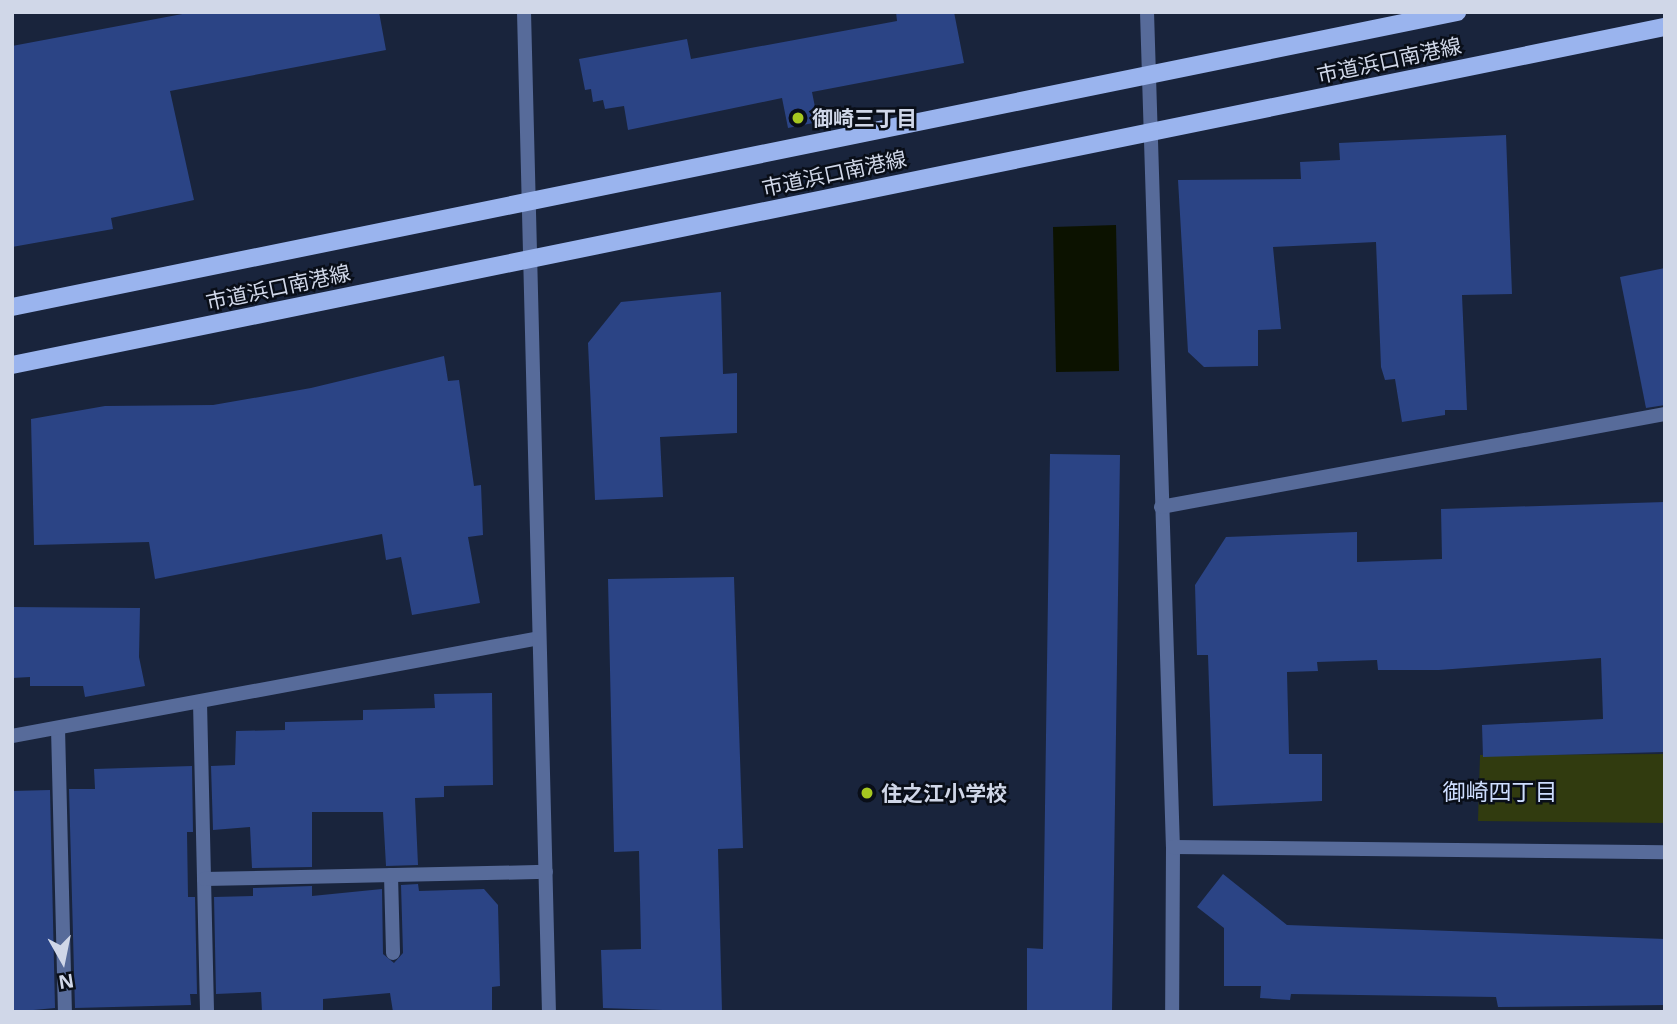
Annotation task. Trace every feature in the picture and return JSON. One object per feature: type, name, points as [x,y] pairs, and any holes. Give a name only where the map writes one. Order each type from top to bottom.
[{"type":"main road","name":"市道浜口南港線","points":[[12,307],[1457,12]]},
{"type":"main road","name":"市道浜口南港線","points":[[12,365],[1665,27]]},
{"type":"street","points":[[524,12],[549,1012]]},
{"type":"street","points":[[1147,12],[1153,131],[1161,507],[1173,846],[1172,1012]]},
{"type":"street","points":[[1161,507],[1665,414]]},
{"type":"street","points":[[12,736],[539,638]]},
{"type":"street","points":[[200,702],[206,1012]]},
{"type":"street","points":[[58,728],[65,1012]]},
{"type":"street","points":[[1173,846],[1665,852]]},
{"type":"street","points":[[204,879],[546,872]]},
{"type":"street","points":[[391,876],[393,953]]},
{"type":"green space","points":[[1665,754],[1665,823],[1478,821],[1480,755]]},
{"type":"shaded area","points":[[1116,225],[1119,371],[1056,372],[1053,227]]},
{"type":"building","points":[[193,12],[379,12],[386,50],[170,91],[194,200],[111,218],[113,229],[12,247],[12,46]]},
{"type":"building","points":[[896,12],[954,12],[964,63],[812,92],[818,122],[788,128],[782,98],[628,130],[624,106],[605,109],[603,100],[593,102],[591,89],[585,90],[579,59],[687,39],[691,59],[897,21]]},
{"type":"building","points":[[1506,135],[1512,294],[1462,295],[1467,410],[1445,410],[1445,415],[1402,422],[1395,379],[1385,380],[1381,367],[1376,242],[1273,247],[1281,329],[1258,330],[1258,366],[1204,367],[1188,352],[1178,180],[1301,179],[1300,162],[1340,160],[1339,143]]},
{"type":"building","points":[[1665,268],[1665,405],[1646,408],[1620,277]]},
{"type":"building","points":[[721,292],[723,374],[737,373],[737,433],[660,437],[663,497],[595,500],[588,343],[621,302]]},
{"type":"building","points":[[444,356],[448,381],[459,380],[474,486],[481,485],[483,535],[468,537],[480,603],[412,615],[401,557],[386,560],[382,534],[155,579],[149,542],[34,545],[31,419],[105,406],[213,405],[311,388]]},
{"type":"building","points":[[1050,454],[1120,455],[1112,1012],[1027,1012],[1027,948],[1043,949]]},
{"type":"building","points":[[1665,502],[1665,752],[1483,757],[1482,725],[1603,719],[1601,658],[1439,670],[1378,670],[1377,660],[1317,662],[1318,671],[1287,672],[1289,754],[1322,754],[1322,801],[1213,806],[1208,655],[1197,655],[1195,585],[1226,537],[1357,532],[1357,562],[1442,559],[1441,509]]},
{"type":"building","points":[[734,577],[743,848],[718,849],[722,1012],[603,1008],[601,950],[641,949],[639,851],[614,852],[608,579]]},
{"type":"building","points":[[12,607],[140,608],[139,657],[145,686],[85,697],[83,686],[30,686],[30,677],[12,678]]},
{"type":"building","points":[[492,693],[493,785],[444,786],[444,797],[415,798],[418,865],[386,866],[383,812],[312,812],[312,867],[252,868],[250,827],[213,830],[211,766],[235,765],[236,731],[285,730],[285,722],[363,720],[363,710],[435,708],[434,694]]},
{"type":"building","points":[[192,766],[193,832],[187,832],[188,897],[195,897],[197,994],[190,994],[191,1005],[75,1008],[69,789],[95,789],[94,769]]},
{"type":"building","points":[[50,790],[55,1008],[12,1012],[12,791]]},
{"type":"building","points":[[1223,874],[1287,925],[1665,939],[1665,1005],[1498,1007],[1496,997],[1291,994],[1290,1000],[1260,998],[1261,986],[1224,986],[1224,928],[1197,907]]},
{"type":"building","points":[[418,884],[419,891],[484,889],[498,905],[500,986],[492,987],[492,1012],[393,1012],[390,993],[323,999],[323,1012],[262,1012],[261,992],[216,994],[214,897],[253,896],[253,888],[312,886],[312,896],[382,889],[383,954],[394,963],[403,953],[401,885]]},
{"type":"place","name":"御崎三丁目","points":[[798,118]]},
{"type":"place","name":"住之江小学校","points":[[867,793]]},
{"type":"district","name":"御崎四丁目","points":[[1500,791]]}]
